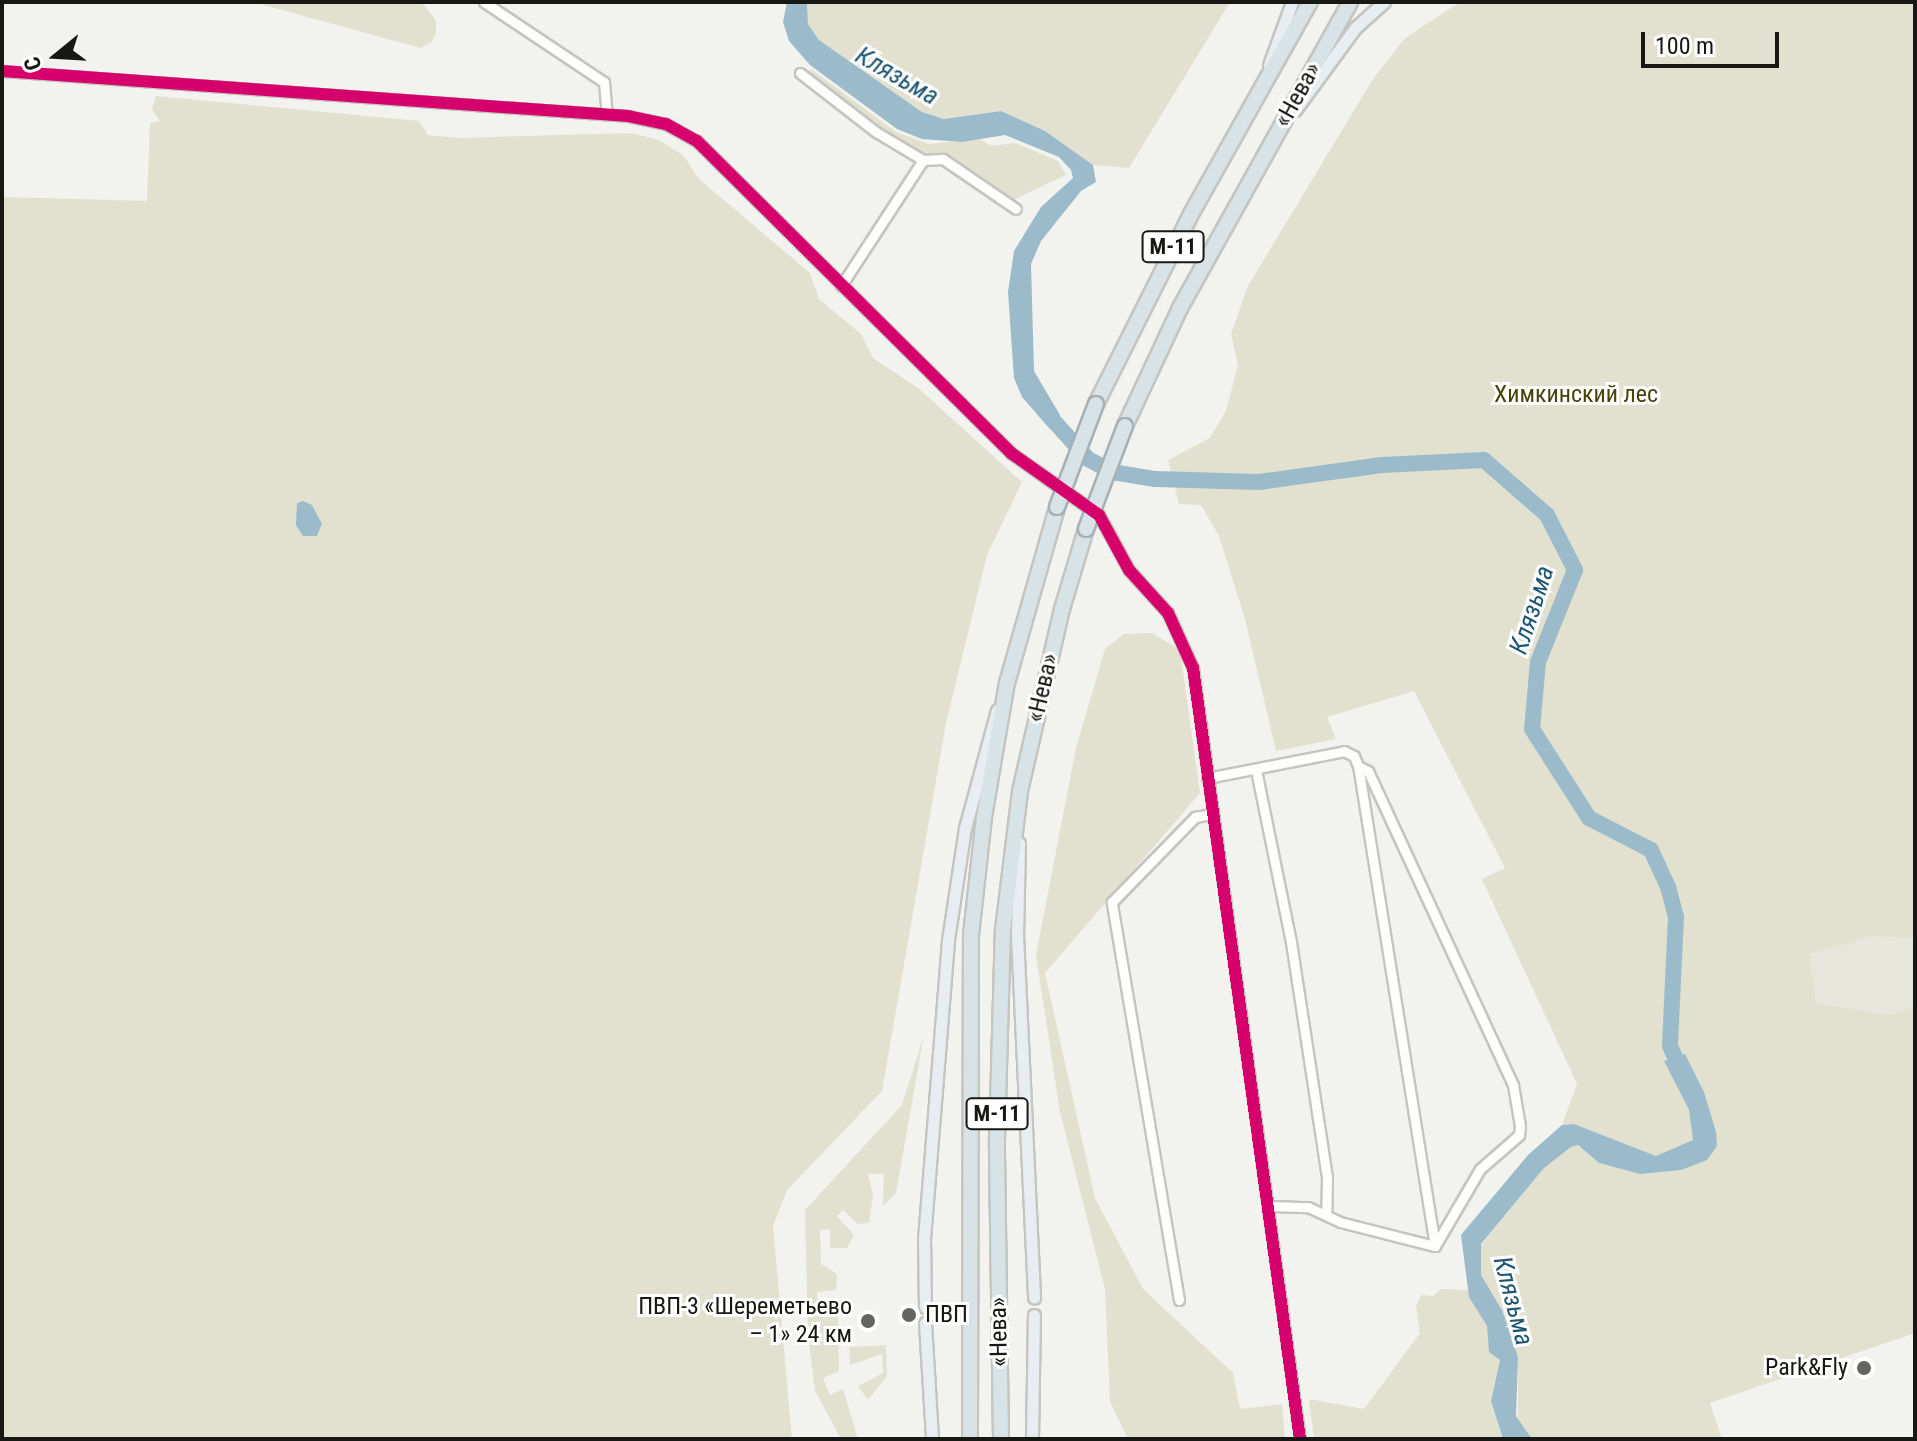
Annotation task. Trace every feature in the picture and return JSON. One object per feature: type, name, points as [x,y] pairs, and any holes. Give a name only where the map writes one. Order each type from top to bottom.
[{"type":"highway","name":"«Нева»","points":[[970,1439],[971,935],[984,817],[1007,683],[1057,507],[1096,404],[1183,228],[1310,2]]},
{"type":"highway","name":"«Нева»","points":[[1001,1439],[998,1042],[1003,930],[1020,791],[1062,609],[1086,529],[1125,426],[1180,308],[1350,2]]},
{"type":"main road","name":"М-11","points":[[1259,94],[1292,2]]},
{"type":"main road","points":[[1279,129],[1355,28],[1384,2]]},
{"type":"main road","name":"М-11","points":[[925,1307],[925,1223],[948,940],[973,790],[1007,683]]},
{"type":"main road","name":"М-11","points":[[1020,791],[1017,935],[1034,1298]]},
{"type":"main road","points":[[1032,1439],[1034,1315]]},
{"type":"main road","points":[[925,1323],[932,1439]]},
{"type":"street","points":[[484,2],[604,82],[607,114]]},
{"type":"street","points":[[2,71],[607,114],[666,124],[697,141],[1011,453],[1060,484],[1110,530],[1129,570],[1168,613],[1183,639],[1193,668],[1271,1206],[1300,1439]]},
{"type":"street","points":[[800,73],[876,132],[923,160],[943,159],[1016,209]]},
{"type":"street","points":[[841,286],[923,160]]},
{"type":"street","points":[[1207,778],[1344,751],[1354,756],[1435,1246]]},
{"type":"street","points":[[1358,766],[1368,771],[1513,1085],[1520,1126],[1519,1135],[1480,1169],[1435,1246]]},
{"type":"street","points":[[1256,770],[1291,942],[1327,1176],[1326,1215]]},
{"type":"street","points":[[1179,1300],[1112,902],[1195,817],[1212,814]]},
{"type":"street","points":[[1271,1206],[1308,1207],[1435,1246]]},
{"type":"shaded area","points":[[1872,936],[1915,939],[1915,1007],[1890,1015],[1816,1003],[1810,953]]},
{"type":"green space","points":[[253,2],[422,2],[436,21],[436,33],[431,43],[420,48]]},
{"type":"green space","points":[[807,2],[1230,2],[1129,168],[1093,165],[1045,131],[1001,111],[944,119],[922,112],[819,40],[808,24]]},
{"type":"green space","name":"Химкинский лес","points":[[1460,2],[1915,2],[1915,939],[1872,936],[1810,954],[1816,1003],[1890,1015],[1915,1007],[1915,1333],[1710,1403],[1722,1439],[1532,1439],[1518,1423],[1518,1357],[1502,1310],[1481,1275],[1481,1245],[1544,1168],[1571,1147],[1578,1145],[1599,1163],[1640,1174],[1717,1146],[1701,1085],[1685,1055],[1664,1061],[1689,1110],[1694,1140],[1656,1156],[1574,1124],[1562,1125],[1577,1084],[1482,879],[1505,868],[1414,691],[1327,717],[1336,739],[1276,751],[1245,619],[1219,536],[1201,505],[1179,504],[1168,460],[1210,438],[1226,411],[1238,365],[1231,334],[1248,286],[1373,79],[1405,38]]},
{"type":"green space","points":[[811,69],[896,132],[929,144],[980,139],[991,146],[1015,143],[1058,161],[1066,175],[1009,202],[948,160],[924,156],[863,120],[812,78]]},
{"type":"green space","points":[[156,96],[419,121],[428,135],[458,138],[632,133],[659,140],[683,155],[700,180],[810,273],[819,299],[861,334],[873,358],[918,388],[1022,482],[987,555],[946,723],[882,1091],[787,1190],[773,1226],[792,1439],[2,1439],[2,197],[147,201],[150,123],[160,121],[152,109]],"holes":[[[297,504],[312,505],[322,524],[317,536],[303,536]]]},
{"type":"green space","points":[[1152,633],[1180,650],[1200,793],[1045,973],[1095,1198],[1143,1289],[1233,1373],[1240,1409],[1282,1404],[1285,1439],[1128,1439],[1110,1402],[1105,1289],[1060,1112],[1036,955],[1076,748],[1105,649],[1124,634]]},
{"type":"green space","points":[[924,1035],[896,1193],[883,1206],[884,1174],[868,1174],[873,1195],[869,1223],[858,1224],[843,1210],[837,1216],[854,1235],[847,1248],[830,1248],[830,1229],[820,1230],[821,1264],[837,1274],[836,1290],[817,1292],[818,1310],[838,1310],[839,1371],[823,1378],[830,1395],[843,1389],[858,1439],[841,1439],[815,1391],[808,1334],[805,1210],[902,1105]]},
{"type":"green space","points":[[1441,1289],[1468,1290],[1487,1326],[1500,1360],[1491,1401],[1503,1439],[1314,1439],[1309,1399],[1364,1409],[1420,1333],[1416,1306],[1421,1295],[1433,1296]]},
{"type":"green space","points":[[886,1345],[887,1376],[868,1400],[858,1386],[883,1373],[882,1354],[850,1365],[849,1347]]},
{"type":"water","points":[[787,2],[807,2],[808,24],[819,40],[922,112],[944,119],[1001,111],[1045,131],[1093,165],[1096,182],[1081,191],[1041,241],[1031,264],[1034,371],[1060,415],[1051,430],[1022,397],[1014,378],[1008,292],[1014,251],[1041,207],[1073,178],[1071,170],[1059,157],[1005,135],[962,142],[922,139],[897,129],[810,65],[789,41],[783,22]]},
{"type":"water","points":[[303,501],[312,505],[322,524],[317,536],[303,536],[296,525],[297,503]]},
{"type":"water","points":[[1685,1054],[1704,1092],[1716,1132],[1717,1146],[1707,1160],[1681,1170],[1640,1174],[1599,1163],[1578,1145],[1571,1147],[1544,1168],[1481,1244],[1481,1275],[1502,1310],[1518,1357],[1516,1416],[1532,1439],[1503,1439],[1491,1401],[1500,1360],[1489,1352],[1487,1326],[1469,1297],[1461,1235],[1528,1155],[1562,1125],[1574,1124],[1656,1156],[1693,1140],[1689,1110],[1664,1061]]},
{"type":"waterway","name":"Клязьма","points":[[1043,409],[1088,459],[1112,472],[1155,479],[1259,482],[1382,465],[1484,460],[1547,515],[1575,570],[1538,662],[1532,729],[1589,818],[1651,850],[1668,887],[1676,917],[1670,1046],[1684,1078]]},
{"type":"cycle path","points":[[2,71],[628,116],[666,124],[697,141],[1011,453],[1099,515],[1129,570],[1168,613],[1193,668],[1300,1439]]},
{"type":"place","name":"ПВП","points":[[909,1315]]},
{"type":"place","name":"ПВП-3 «Шереметьево – 1» 24 км","points":[[868,1321]]},
{"type":"place","name":"Park&Fly","points":[[1864,1368]]}]
